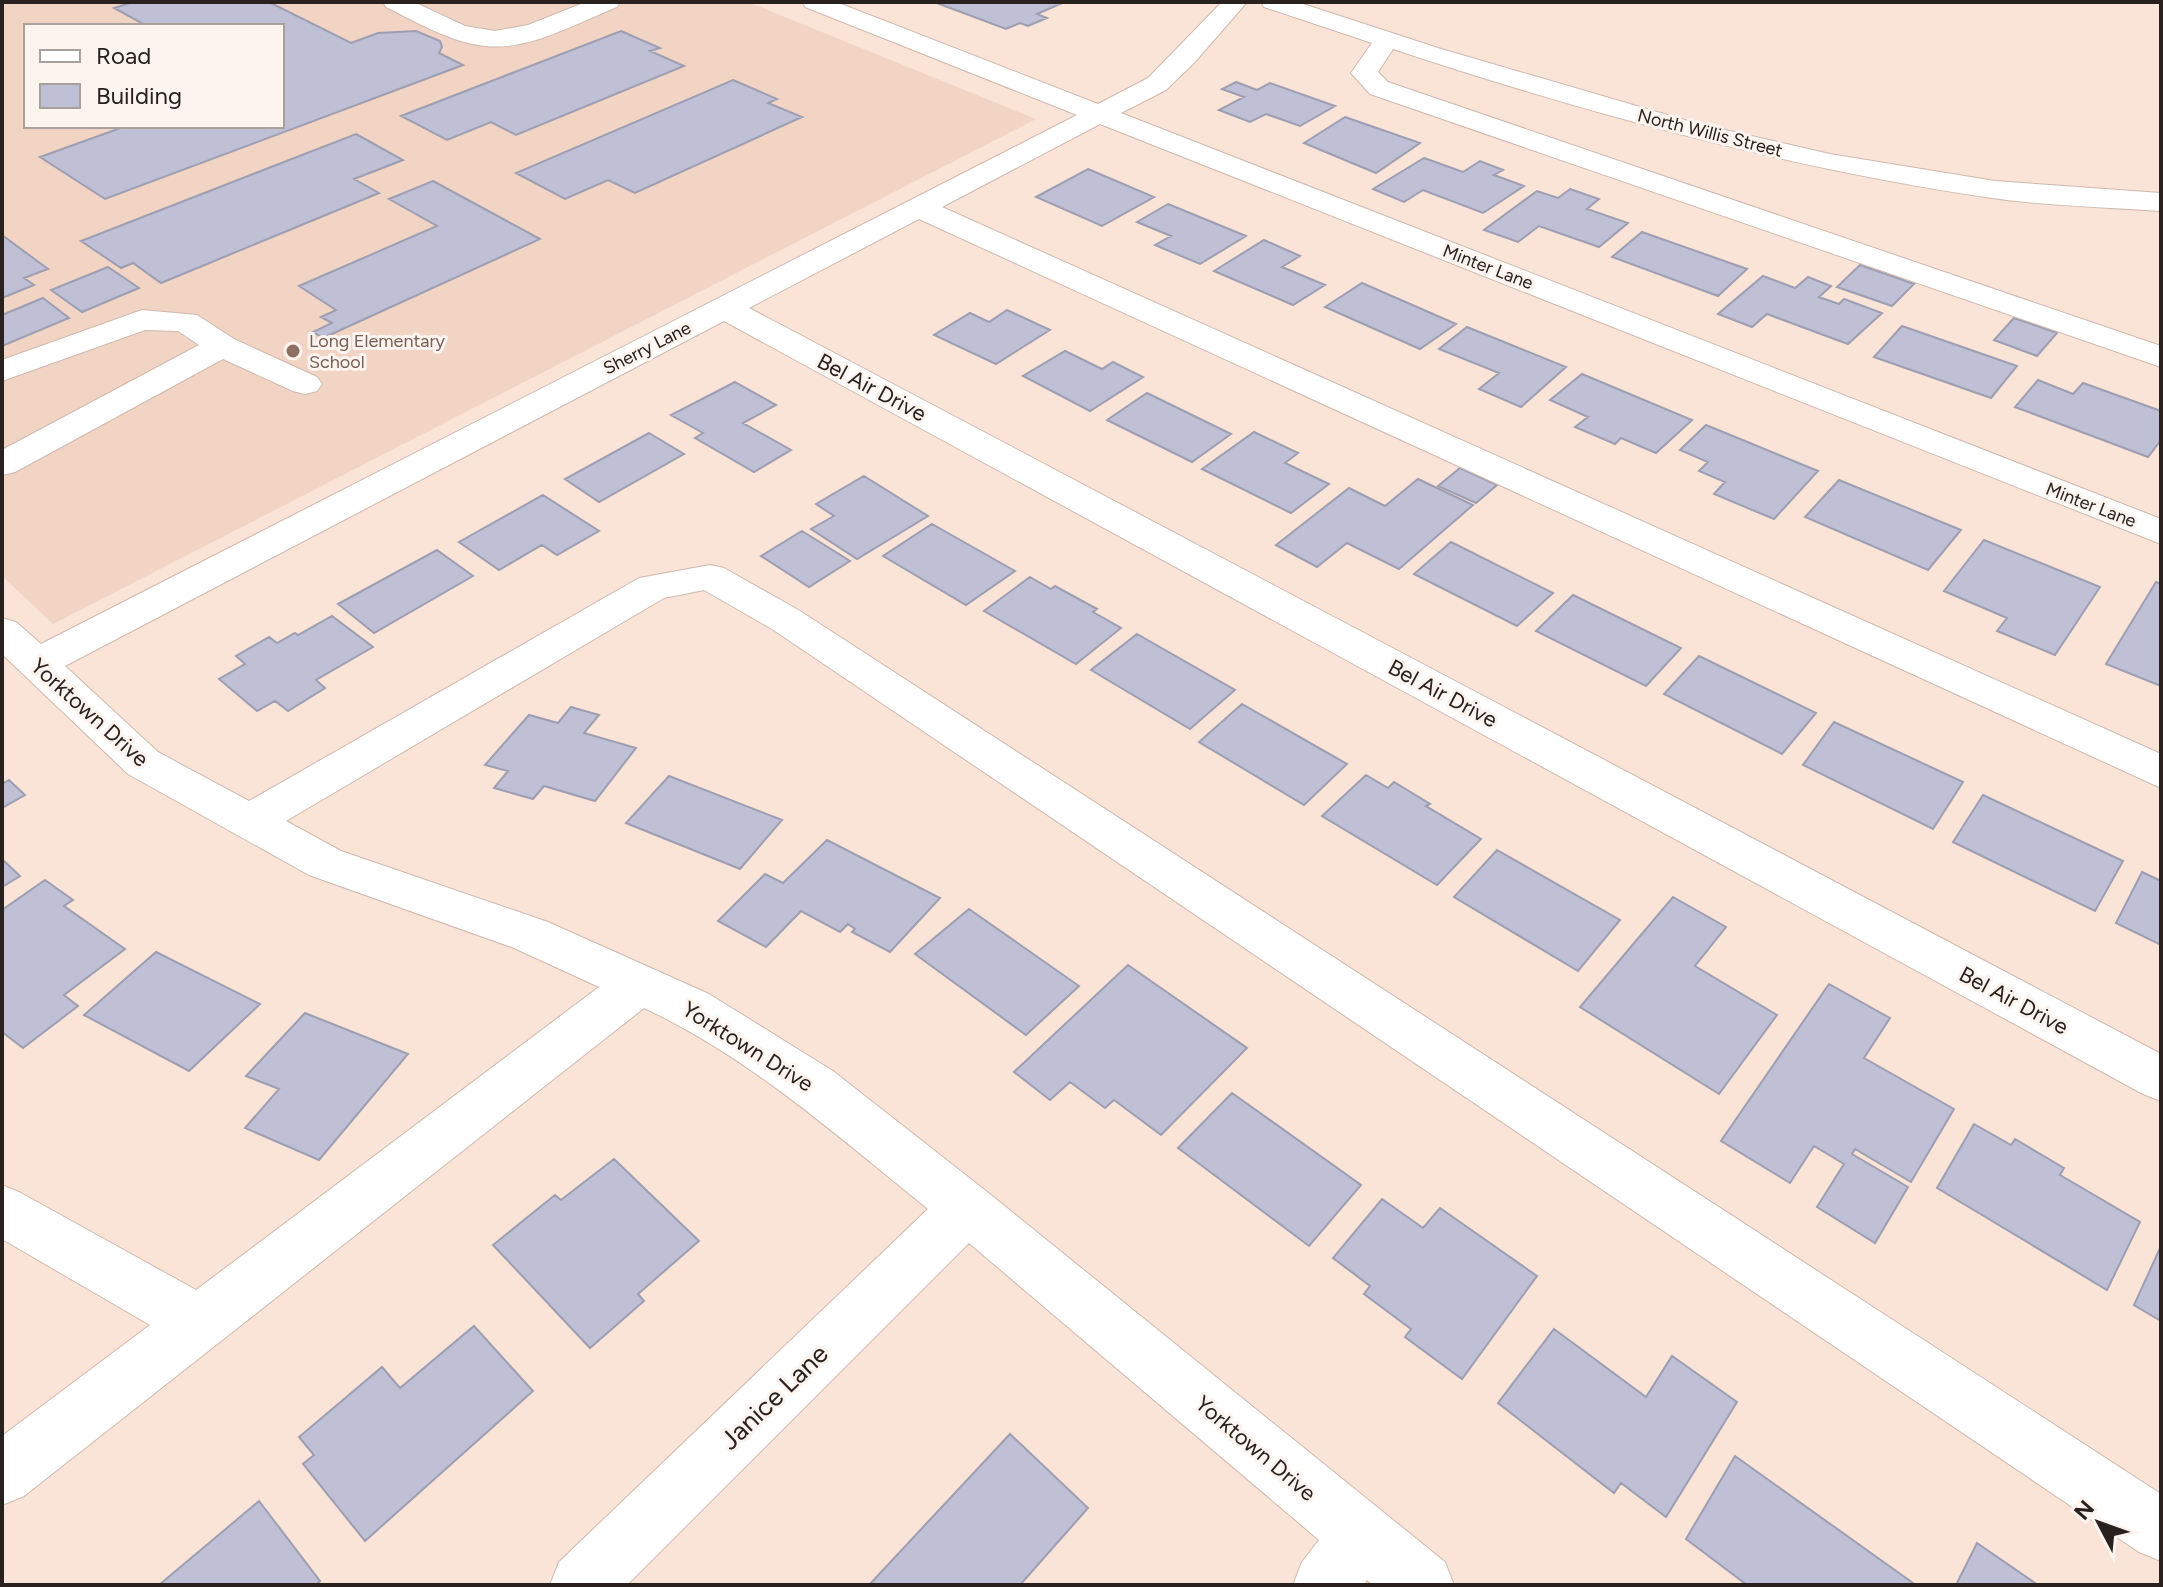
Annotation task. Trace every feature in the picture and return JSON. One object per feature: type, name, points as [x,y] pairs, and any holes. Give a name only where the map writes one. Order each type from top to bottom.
[{"type":"street","points":[[395,2],[452,28],[495,39],[517,35],[608,2]]},
{"type":"street","name":"Minter Lane","points":[[814,2],[2161,532]]},
{"type":"street","name":"Sherry Lane","points":[[19,648],[724,308],[1157,84],[1235,2]]},
{"type":"street","name":"North Willis Street","points":[[1273,2],[1689,130],[1830,162],[1995,190],[2161,202]]},
{"type":"street","points":[[517,7],[552,22]]},
{"type":"street","points":[[1387,39],[1364,73],[1379,88],[2161,357]]},
{"type":"street","points":[[917,207],[2161,772]]},
{"type":"street","name":"Bel Air Drive","points":[[724,308],[2161,1079]]},
{"type":"street","points":[[2,371],[142,320],[186,322],[222,346],[305,384]]},
{"type":"street","points":[[2,464],[222,346]]},
{"type":"street","points":[[250,821],[653,587],[710,577],[786,620],[2161,1530]]},
{"type":"street","name":"Yorktown Drive","points":[[19,648],[143,763],[325,863],[531,935],[692,1008],[815,1087],[967,1208],[1422,1585]]},
{"type":"street","points":[[2,1474],[639,984]]},
{"type":"street","name":"Janice Lane","points":[[582,1585],[967,1208]]},
{"type":"street","points":[[2,1210],[198,1322]]},
{"type":"street","points":[[1325,1585],[1361,1535]]},
{"type":"shaded area","name":"Long Elementary School","points":[[2,2],[748,2],[1036,119],[53,624],[2,576]]},
{"type":"building","points":[[133,2],[269,2],[351,43],[378,33],[416,31],[440,41],[442,47],[439,53],[463,65],[105,199],[40,157],[120,128],[284,128],[284,24],[143,24],[114,8]]},
{"type":"building","points":[[934,2],[1060,4],[1037,14],[1047,18],[1028,26],[1020,23],[1006,29]]},
{"type":"building","points":[[621,31],[660,48],[650,51],[684,66],[516,135],[491,122],[447,140],[401,116]]},
{"type":"building","points":[[733,80],[777,99],[768,103],[802,117],[635,193],[608,180],[565,199],[516,173]]},
{"type":"building","points":[[1236,82],[1257,90],[1270,83],[1335,106],[1300,126],[1266,114],[1250,122],[1219,110],[1244,97],[1222,89]]},
{"type":"building","points":[[1345,117],[1420,143],[1376,173],[1304,143]]},
{"type":"building","points":[[356,134],[403,160],[354,179],[379,193],[161,283],[133,263],[121,268],[81,241]]},
{"type":"building","points":[[1424,158],[1463,172],[1480,161],[1503,170],[1494,175],[1524,186],[1483,213],[1423,190],[1404,202],[1373,189]]},
{"type":"building","points":[[1088,169],[1154,197],[1102,226],[1036,197]]},
{"type":"building","points":[[433,181],[540,239],[323,338],[313,332],[332,323],[321,317],[336,310],[299,286],[437,226],[389,199]]},
{"type":"building","points":[[1570,189],[1599,199],[1587,209],[1628,223],[1599,247],[1539,226],[1518,242],[1484,230],[1537,191],[1558,198]]},
{"type":"building","points":[[1168,204],[1246,236],[1200,264],[1155,245],[1171,236],[1137,222]]},
{"type":"building","points":[[1642,232],[1747,269],[1718,296],[1612,257]]},
{"type":"building","points":[[2,235],[48,269],[24,278],[34,285],[2,298]]},
{"type":"building","points":[[1264,240],[1300,256],[1282,267],[1325,285],[1293,305],[1214,271]]},
{"type":"building","points":[[1860,265],[1914,284],[1892,306],[1837,287]]},
{"type":"building","points":[[108,267],[139,288],[82,312],[51,290]]},
{"type":"building","points":[[1763,276],[1795,288],[1808,277],[1831,286],[1819,297],[1839,304],[1844,299],[1882,313],[1848,344],[1767,314],[1752,327],[1718,314]]},
{"type":"building","points":[[1362,283],[1456,324],[1420,349],[1325,307]]},
{"type":"building","points":[[43,298],[69,318],[2,346],[2,315]]},
{"type":"building","points":[[1007,310],[1050,330],[996,364],[934,335],[970,313],[989,322]]},
{"type":"building","points":[[2014,318],[2057,333],[2037,356],[1994,340]]},
{"type":"building","points":[[1902,326],[2017,366],[1991,398],[1874,357]]},
{"type":"building","points":[[1467,327],[1566,367],[1521,407],[1479,389],[1499,373],[1439,349]]},
{"type":"building","points":[[1065,351],[1102,369],[1113,362],[1143,377],[1090,411],[1023,376]]},
{"type":"building","points":[[1582,374],[1692,420],[1656,453],[1621,438],[1615,444],[1575,427],[1588,417],[1550,400]]},
{"type":"building","points":[[2038,380],[2073,394],[2083,383],[2161,411],[2161,440],[2148,457],[2015,407]]},
{"type":"building","points":[[735,382],[776,405],[743,423],[791,450],[754,472],[695,438],[703,433],[671,415]]},
{"type":"building","points":[[1147,393],[1231,434],[1192,462],[1107,420]]},
{"type":"building","points":[[1706,425],[1818,471],[1774,519],[1714,494],[1725,482],[1699,471],[1708,462],[1680,450]]},
{"type":"building","points":[[1254,432],[1298,453],[1285,463],[1329,484],[1291,513],[1202,469]]},
{"type":"building","points":[[649,433],[684,454],[599,502],[565,479]]},
{"type":"building","points":[[1460,468],[1497,485],[1476,503],[1438,486]]},
{"type":"building","points":[[864,476],[928,516],[857,559],[811,529],[834,516],[816,504]]},
{"type":"building","points":[[1418,479],[1473,505],[1399,569],[1347,543],[1317,567],[1276,545],[1349,488],[1385,506]]},
{"type":"building","points":[[1839,480],[1961,530],[1928,570],[1805,517]]},
{"type":"building","points":[[543,495],[599,531],[557,555],[542,545],[499,570],[459,542]]},
{"type":"building","points":[[932,524],[1015,571],[966,605],[883,556]]},
{"type":"building","points":[[802,531],[850,561],[809,587],[761,556]]},
{"type":"building","points":[[1984,540],[2100,587],[2055,655],[1997,631],[2007,618],[1944,591]]},
{"type":"building","points":[[1451,542],[1553,593],[1517,626],[1414,574]]},
{"type":"building","points":[[437,550],[473,576],[374,633],[338,604]]},
{"type":"building","points":[[1030,577],[1051,589],[1055,586],[1097,609],[1093,612],[1121,628],[1076,664],[984,611]]},
{"type":"building","points":[[2156,582],[2161,584],[2161,686],[2106,664]]},
{"type":"building","points":[[1573,595],[1681,648],[1646,686],[1536,631]]},
{"type":"building","points":[[332,616],[373,647],[316,680],[325,688],[288,711],[275,701],[257,711],[219,679],[245,664],[236,656],[269,637],[277,643]]},
{"type":"building","points":[[1137,634],[1235,690],[1190,729],[1091,670]]},
{"type":"building","points":[[1699,656],[1816,713],[1782,754],[1664,694]]},
{"type":"building","points":[[1242,704],[1347,764],[1304,805],[1199,742]]},
{"type":"building","points":[[571,707],[599,715],[584,733],[636,748],[595,801],[544,786],[533,799],[494,788],[508,771],[485,765],[529,715],[558,723]]},
{"type":"building","points":[[1834,722],[1963,782],[1933,829],[1803,765]]},
{"type":"building","points":[[1366,775],[1388,788],[1394,782],[1430,804],[1426,806],[1481,839],[1437,885],[1322,816]]},
{"type":"building","points":[[669,776],[782,820],[740,869],[626,823]]},
{"type":"building","points":[[9,780],[25,795],[2,808],[2,784]]},
{"type":"building","points":[[1983,795],[2123,861],[2095,911],[1953,842]]},
{"type":"building","points":[[827,840],[940,898],[890,952],[852,932],[855,929],[848,924],[840,932],[801,911],[766,947],[718,921],[765,874],[783,883]]},
{"type":"building","points":[[1497,850],[1620,920],[1578,971],[1454,897]]},
{"type":"building","points":[[2,859],[20,876],[2,887]]},
{"type":"building","points":[[2142,872],[2161,881],[2161,945],[2116,923]]},
{"type":"building","points":[[45,880],[73,900],[64,906],[125,949],[64,995],[78,1006],[23,1048],[2,1032],[2,910]]},
{"type":"building","points":[[1673,897],[1726,927],[1695,966],[1777,1015],[1719,1094],[1580,1007]]},
{"type":"building","points":[[969,909],[1079,986],[1026,1035],[915,954]]},
{"type":"building","points":[[156,952],[260,1004],[189,1071],[84,1015]]},
{"type":"building","points":[[1128,965],[1247,1048],[1161,1135],[1114,1100],[1105,1108],[1070,1082],[1050,1100],[1014,1072]]},
{"type":"building","points":[[1829,984],[1890,1018],[1864,1058],[1954,1109],[1911,1182],[1855,1149],[1852,1154],[1908,1187],[1875,1243],[1817,1207],[1844,1164],[1814,1146],[1790,1183],[1721,1141]]},
{"type":"building","points":[[305,1013],[408,1054],[319,1160],[245,1128],[279,1089],[246,1076]]},
{"type":"building","points":[[1232,1093],[1361,1185],[1309,1246],[1178,1148]]},
{"type":"building","points":[[1974,1124],[2011,1145],[2015,1139],[2064,1168],[2060,1175],[2140,1222],[2107,1290],[1937,1188]]},
{"type":"building","points":[[614,1159],[699,1241],[638,1294],[644,1301],[590,1348],[493,1245],[555,1195],[561,1200]]},
{"type":"building","points":[[1382,1199],[1423,1228],[1440,1208],[1537,1276],[1462,1379],[1405,1337],[1411,1329],[1364,1294],[1370,1286],[1333,1258]]},
{"type":"building","points":[[2161,1246],[2161,1321],[2134,1305]]},
{"type":"building","points":[[474,1326],[533,1391],[365,1541],[303,1464],[314,1455],[299,1437],[382,1367],[400,1388]]},
{"type":"building","points":[[1554,1329],[1646,1397],[1672,1356],[1737,1402],[1666,1517],[1621,1483],[1614,1493],[1498,1403]]},
{"type":"building","points":[[1010,1434],[1088,1508],[1020,1585],[869,1585]]},
{"type":"building","points":[[1735,1456],[1912,1585],[1747,1585],[1686,1539]]},
{"type":"building","points":[[259,1501],[320,1581],[315,1585],[159,1585]]},
{"type":"building","points":[[1977,1543],[2038,1585],[1956,1585]]},
{"type":"place","name":"Long Elementary School","points":[[293,351]]}]
